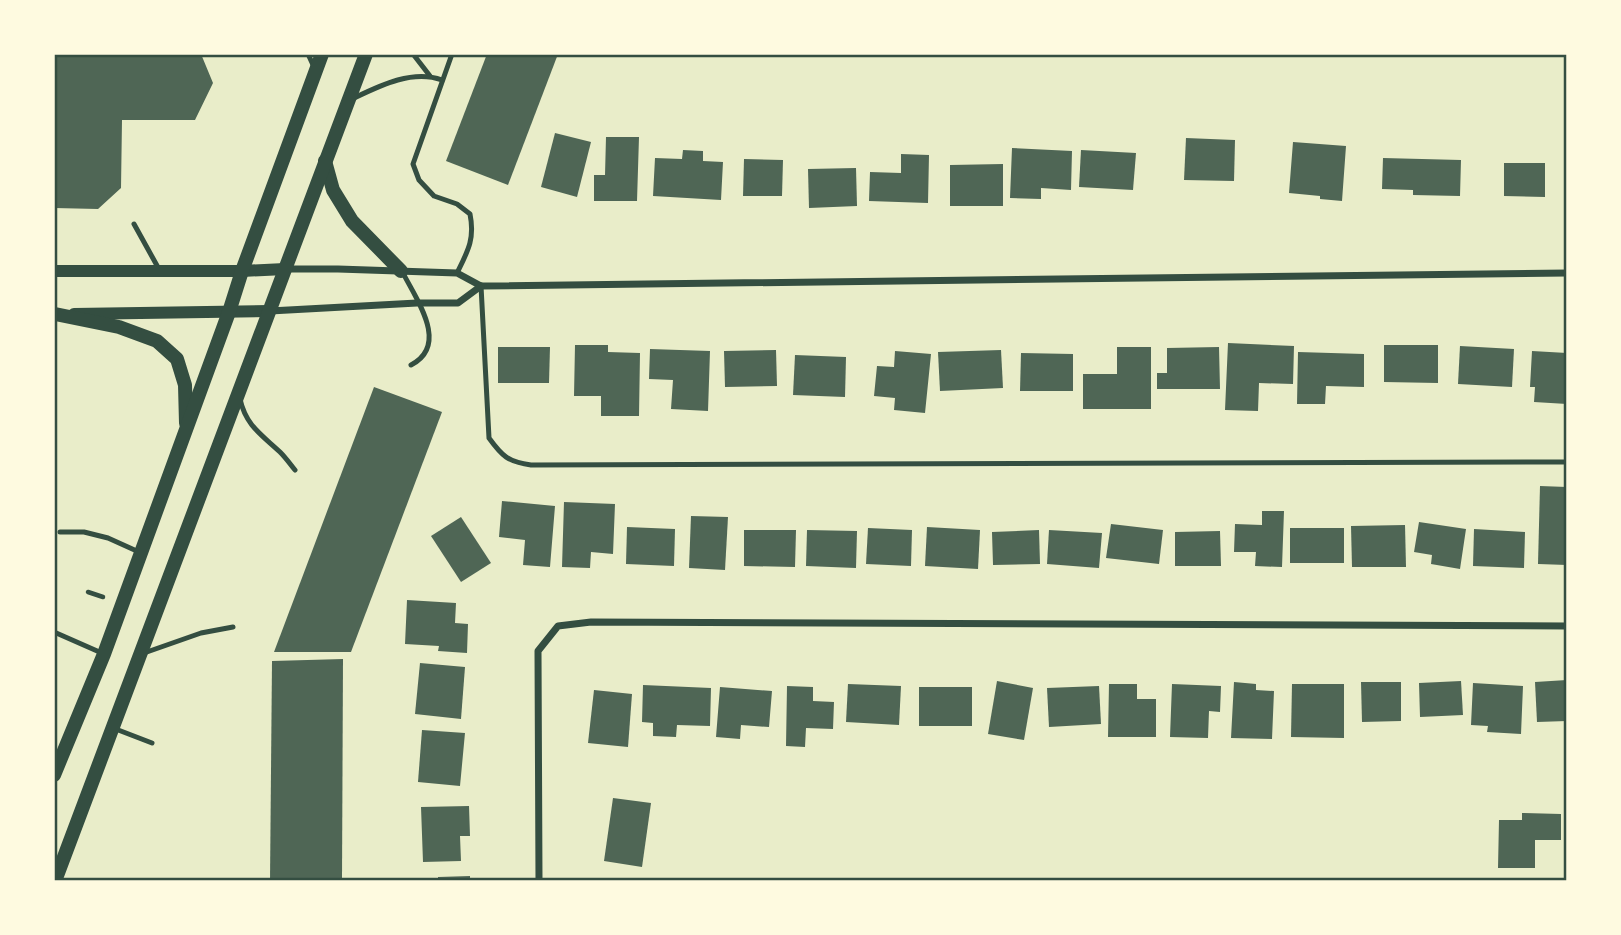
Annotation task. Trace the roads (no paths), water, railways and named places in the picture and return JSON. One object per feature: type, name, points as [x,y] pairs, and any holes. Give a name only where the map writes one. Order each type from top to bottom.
[{"type":"main road","points":[[54,775],[142,553],[322,54]]},
{"type":"main road","points":[[55,881],[366,54]]},
{"type":"main road","points":[[325,161],[333,190],[352,221],[401,271]]},
{"type":"main road","points":[[55,314],[119,327],[157,341],[177,359],[185,385],[186,432]]},
{"type":"street","points":[[54,271],[401,271],[457,273],[481,286],[1567,273]]},
{"type":"street","points":[[55,314],[269,311],[458,303],[481,286]]},
{"type":"street","points":[[539,881],[538,651],[558,626],[591,622],[1567,626]]},
{"type":"lane","points":[[308,54],[316,72]]},
{"type":"lane","points":[[413,54],[430,76]]},
{"type":"lane","points":[[452,54],[413,164],[419,180],[434,196],[457,204],[471,214],[471,243],[457,273]]},
{"type":"lane","points":[[349,100],[394,80],[430,76],[442,80]]},
{"type":"lane","points":[[134,224],[160,271]]},
{"type":"lane","points":[[401,271],[429,325],[426,353],[411,365]]},
{"type":"lane","points":[[481,286],[489,438],[501,455],[516,463],[1567,462]]},
{"type":"lane","points":[[239,392],[243,412],[252,427],[282,454],[295,470]]},
{"type":"lane","points":[[60,532],[84,532],[108,538],[142,553]]},
{"type":"lane","points":[[141,654],[201,633],[233,627]]},
{"type":"lane","points":[[54,632],[104,654]]},
{"type":"lane","points":[[113,728],[152,743]]}]
